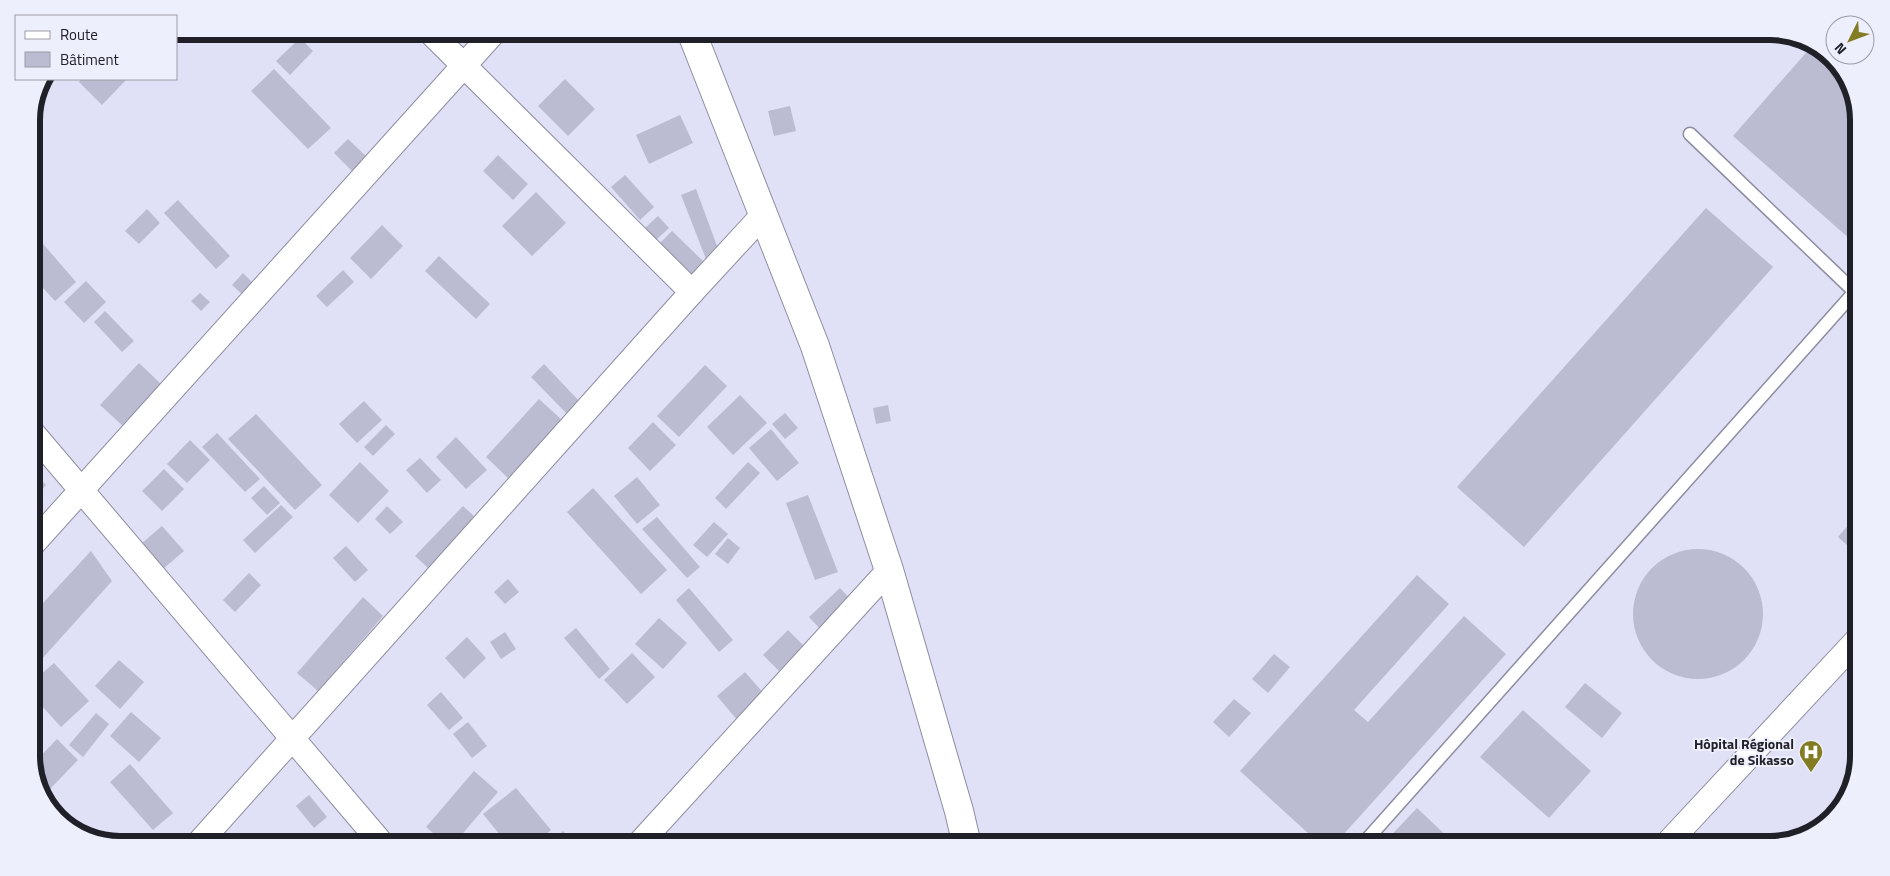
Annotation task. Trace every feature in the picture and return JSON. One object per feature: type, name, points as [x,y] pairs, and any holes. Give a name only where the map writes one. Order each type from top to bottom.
[{"type":"street","points":[[438,40],[692,292]]},
{"type":"street","points":[[40,537],[487,40]]},
{"type":"street","points":[[695,40],[815,346],[889,570],[965,836]]},
{"type":"street","points":[[205,836],[764,214]]},
{"type":"street","points":[[40,440],[376,836]]},
{"type":"street","points":[[646,836],[889,570]]},
{"type":"street","points":[[1674,836],[1850,648]]},
{"type":"lane","points":[[1690,134],[1850,285]]},
{"type":"lane","points":[[1370,836],[1850,300]]},
{"type":"building","points":[[298,40],[302,40],[313,51],[290,75],[276,61]]},
{"type":"building","points":[[603,40],[614,40],[604,43]]},
{"type":"building","points":[[1808,50],[1819,56],[1825,61],[1825,65],[1829,65],[1834,71],[1847,99],[1850,114],[1850,239],[1733,136]]},
{"type":"building","points":[[274,69],[331,128],[308,149],[251,91]]},
{"type":"building","points":[[565,79],[595,109],[568,136],[538,106]]},
{"type":"building","points":[[80,80],[126,80],[102,105],[79,82]]},
{"type":"building","points":[[790,106],[796,131],[774,136],[768,111]]},
{"type":"building","points":[[680,115],[693,143],[649,164],[636,135]]},
{"type":"building","points":[[348,139],[369,159],[355,174],[334,153]]},
{"type":"building","points":[[498,155],[528,184],[513,200],[483,171]]},
{"type":"building","points":[[625,175],[654,207],[640,220],[611,187]]},
{"type":"building","points":[[696,189],[720,254],[706,259],[681,195]]},
{"type":"building","points":[[536,192],[566,223],[532,256],[502,226]]},
{"type":"building","points":[[178,200],[230,256],[216,269],[164,213]]},
{"type":"building","points":[[1706,208],[1773,267],[1524,547],[1457,487]]},
{"type":"building","points":[[147,209],[160,223],[139,244],[125,231]]},
{"type":"building","points":[[658,216],[669,228],[656,240],[645,228]]},
{"type":"building","points":[[382,225],[403,246],[371,279],[350,258]]},
{"type":"building","points":[[672,231],[704,262],[692,274],[660,243]]},
{"type":"building","points":[[40,240],[76,282],[55,301],[40,285]]},
{"type":"building","points":[[439,256],[490,304],[476,319],[425,271]]},
{"type":"building","points":[[343,270],[354,282],[327,307],[316,296]]},
{"type":"building","points":[[243,273],[254,284],[243,295],[232,285]]},
{"type":"building","points":[[86,281],[106,302],[84,323],[64,302]]},
{"type":"building","points":[[200,293],[210,302],[201,311],[191,301]]},
{"type":"building","points":[[105,311],[134,341],[122,352],[94,322]]},
{"type":"building","points":[[139,363],[161,384],[123,426],[100,405]]},
{"type":"building","points":[[544,364],[582,404],[569,416],[531,377]]},
{"type":"building","points":[[705,365],[727,386],[679,437],[657,416]]},
{"type":"building","points":[[740,395],[767,423],[733,455],[707,427]]},
{"type":"building","points":[[539,399],[562,420],[509,479],[486,457]]},
{"type":"building","points":[[364,401],[382,420],[357,443],[339,424]]},
{"type":"building","points":[[888,405],[891,421],[876,424],[873,408]]},
{"type":"building","points":[[785,413],[798,428],[785,439],[772,424]]},
{"type":"building","points":[[256,414],[322,485],[295,510],[228,439]]},
{"type":"building","points":[[653,422],[676,445],[650,471],[628,448]]},
{"type":"building","points":[[386,425],[395,434],[373,456],[364,447]]},
{"type":"building","points":[[771,429],[799,463],[777,481],[749,448]]},
{"type":"building","points":[[217,433],[260,479],[245,492],[202,447]]},
{"type":"building","points":[[456,437],[487,470],[466,489],[436,457]]},
{"type":"building","points":[[190,440],[210,460],[187,483],[167,464]]},
{"type":"building","points":[[420,458],[441,480],[427,493],[406,470]]},
{"type":"building","points":[[360,462],[389,491],[358,523],[329,495]]},
{"type":"building","points":[[748,462],[760,473],[726,509],[715,498]]},
{"type":"building","points":[[164,469],[184,489],[162,511],[142,491]]},
{"type":"building","points":[[637,477],[660,505],[637,524],[614,496]]},
{"type":"building","points":[[40,479],[46,485],[40,492]]},
{"type":"building","points":[[264,486],[280,503],[267,515],[251,498]]},
{"type":"building","points":[[593,488],[667,570],[641,594],[567,512]]},
{"type":"building","points":[[808,495],[838,572],[815,580],[786,503]]},
{"type":"building","points":[[281,505],[293,517],[255,553],[243,540]]},
{"type":"building","points":[[387,506],[403,522],[390,534],[375,519]]},
{"type":"building","points":[[463,506],[477,519],[429,569],[415,556]]},
{"type":"building","points":[[657,517],[700,567],[687,578],[642,529]]},
{"type":"building","points":[[714,522],[728,534],[707,557],[693,545]]},
{"type":"building","points":[[1850,523],[1850,548],[1838,537]]},
{"type":"building","points":[[162,526],[184,551],[163,569],[141,544]]},
{"type":"building","points":[[728,538],[740,548],[728,564],[715,554]]},
{"type":"building","points":[[346,546],[368,570],[355,582],[333,558]]},
{"type":"building","points":[[1698,549],[1711,550],[1723,554],[1744,568],[1758,589],[1762,601],[1762,627],[1758,639],[1744,660],[1723,674],[1711,678],[1698,679],[1685,678],[1673,674],[1652,660],[1638,639],[1634,627],[1633,614],[1634,601],[1638,589],[1652,568],[1673,554],[1685,550]]},
{"type":"building","points":[[91,551],[112,581],[40,661],[40,606]]},
{"type":"building","points":[[249,573],[261,585],[235,612],[223,600]]},
{"type":"building","points":[[1417,575],[1449,604],[1354,710],[1368,722],[1464,616],[1506,654],[1342,836],[1311,836],[1240,771]]},
{"type":"building","points":[[508,579],[519,592],[505,604],[494,592]]},
{"type":"building","points":[[689,588],[733,640],[719,652],[676,600]]},
{"type":"building","points":[[840,588],[853,602],[822,631],[809,617]]},
{"type":"building","points":[[363,597],[383,616],[318,691],[297,673]]},
{"type":"building","points":[[659,618],[687,643],[663,669],[635,644]]},
{"type":"building","points":[[576,628],[610,669],[599,679],[564,638]]},
{"type":"building","points":[[788,630],[804,646],[779,671],[763,655]]},
{"type":"building","points":[[505,632],[516,649],[501,659],[490,642]]},
{"type":"building","points":[[467,637],[486,658],[464,679],[445,658]]},
{"type":"building","points":[[632,653],[655,677],[627,704],[604,680]]},
{"type":"building","points":[[1274,654],[1290,667],[1268,693],[1252,679]]},
{"type":"building","points":[[119,660],[144,682],[120,709],[95,686]]},
{"type":"building","points":[[54,663],[89,701],[61,727],[40,704],[40,675]]},
{"type":"building","points":[[745,672],[766,696],[738,721],[717,696]]},
{"type":"building","points":[[1585,683],[1622,713],[1602,738],[1565,707]]},
{"type":"building","points":[[441,692],[463,718],[449,730],[427,705]]},
{"type":"building","points":[[1234,699],[1251,713],[1229,737],[1213,722]]},
{"type":"building","points":[[1523,710],[1591,771],[1549,818],[1480,757]]},
{"type":"building","points":[[131,712],[161,738],[139,762],[110,736]]},
{"type":"building","points":[[96,713],[109,724],[83,757],[69,745]]},
{"type":"building","points":[[468,722],[487,746],[472,758],[453,734]]},
{"type":"building","points":[[57,739],[78,760],[48,791],[43,777],[40,757]]},
{"type":"building","points":[[130,764],[173,813],[153,830],[110,782]]},
{"type":"building","points":[[474,771],[498,792],[461,836],[436,836],[426,827]]},
{"type":"building","points":[[516,788],[551,830],[544,836],[501,836],[483,814]]},
{"type":"building","points":[[309,795],[327,817],[314,828],[296,806]]},
{"type":"building","points":[[1417,808],[1447,836],[1391,836]]},
{"type":"building","points":[[563,831],[567,836],[557,836]]},
{"type":"place","name":"Hôpital Régional de Sikasso","points":[[1811,773]]}]
